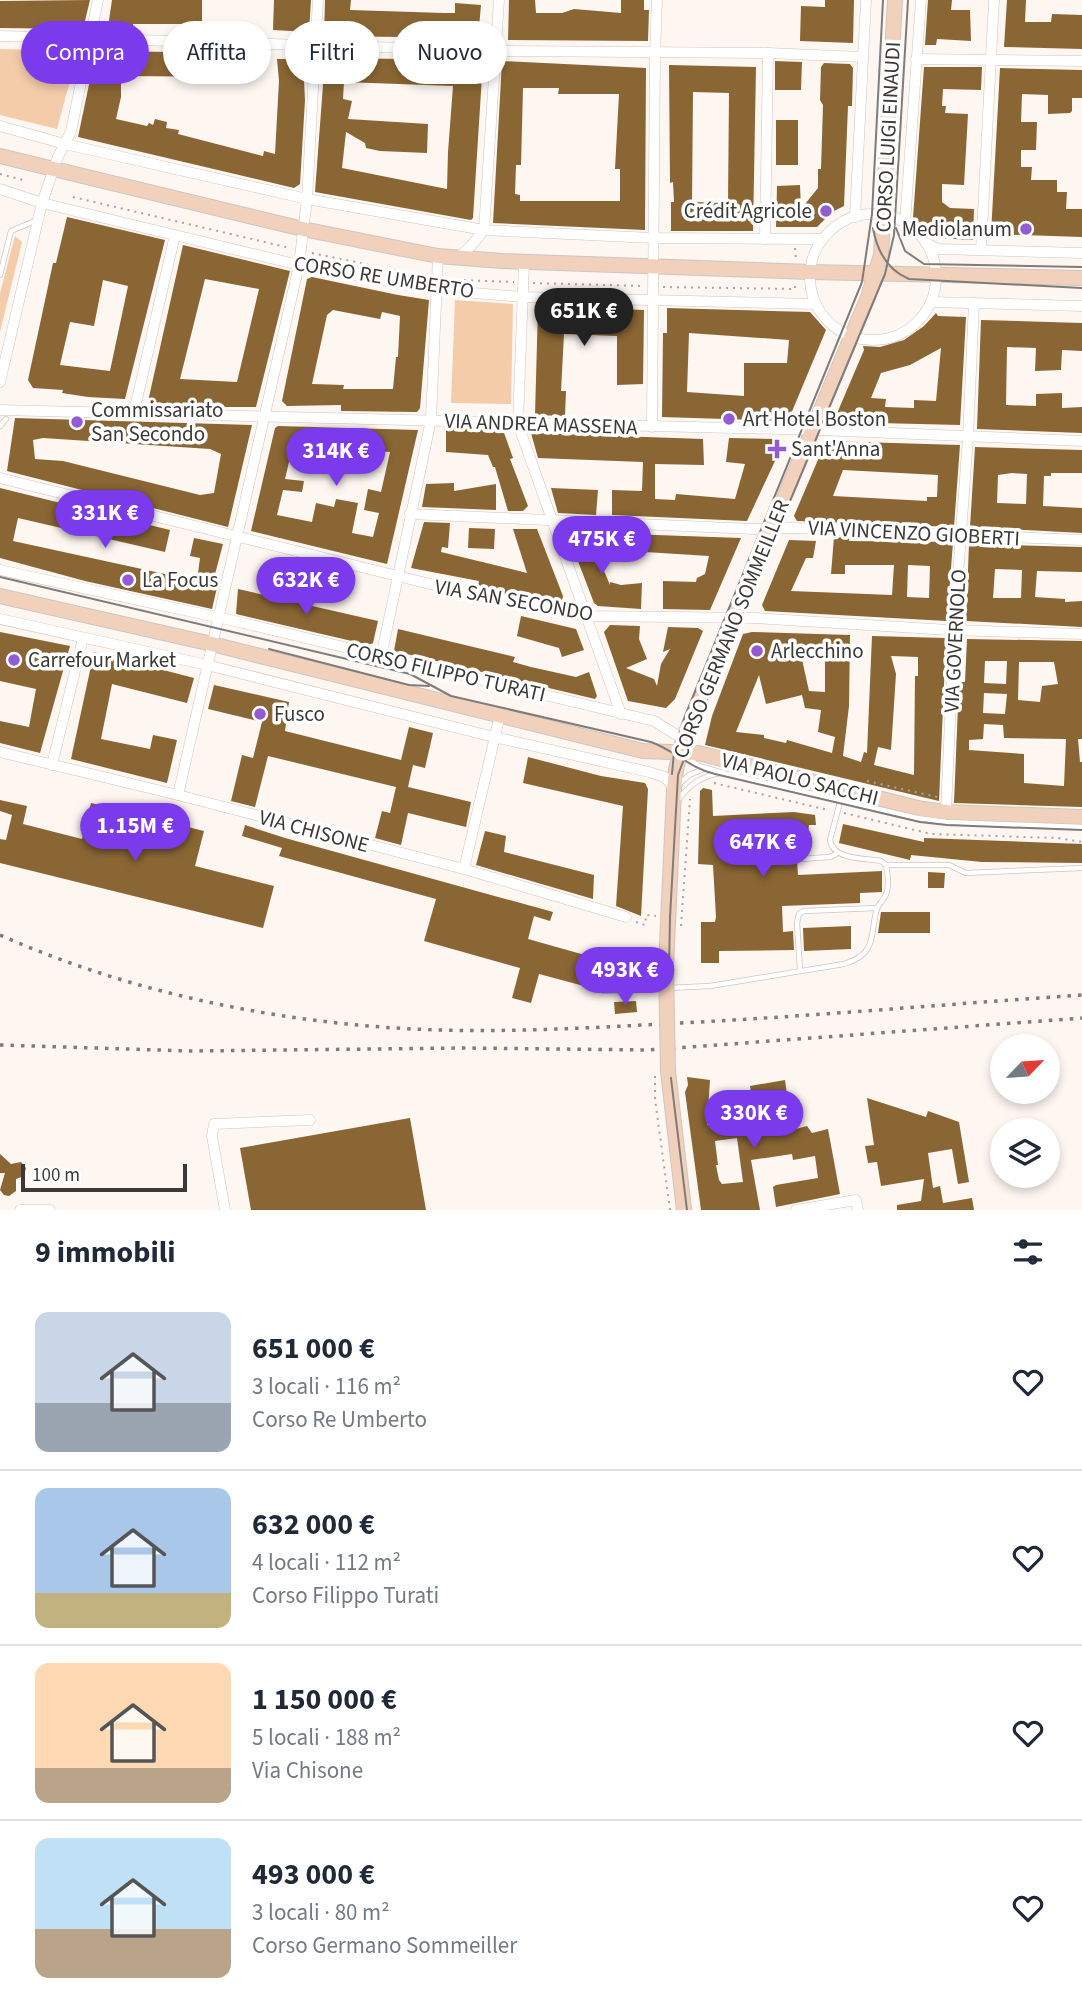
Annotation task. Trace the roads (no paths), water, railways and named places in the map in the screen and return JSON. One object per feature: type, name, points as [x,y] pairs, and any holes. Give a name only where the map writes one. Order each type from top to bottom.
[{"type":"main road","name":"CORSO LUIGI EINAUDI","points":[[876,274],[881,254],[895,0]]},
{"type":"main road","name":"CORSO RE UMBERTO","points":[[0,156],[303,229],[438,256],[524,262],[810,272],[1082,278]]},
{"type":"main road","name":"CORSO GERMANO SOMMEILLER","points":[[684,1210],[662,1071],[673,790],[683,748],[733,618],[876,274]]},
{"type":"main road","name":"CORSO FILIPPO TURATI","points":[[0,596],[212,644],[643,751],[683,748]]},
{"type":"main road","name":"VIA PAOLO SACCHI","points":[[683,748],[842,795],[922,809],[1082,817]]},
{"type":"street","points":[[94,21],[98,0]]},
{"type":"street","points":[[317,21],[318,0]]},
{"type":"street","points":[[497,21],[499,0]]},
{"type":"street","points":[[652,427],[657,0]]},
{"type":"street","name":"CORSO LUIGI EINAUDI","points":[[855,217],[866,0]]},
{"type":"street","name":"CORSO LUIGI EINAUDI","points":[[905,223],[921,0]]},
{"type":"street","points":[[981,250],[994,0]]},
{"type":"street","points":[[0,36],[21,37]]},
{"type":"street","points":[[149,41],[285,45]]},
{"type":"street","points":[[507,50],[655,54],[768,53],[863,57]]},
{"type":"street","points":[[765,239],[768,53]]},
{"type":"street","points":[[916,59],[1082,61]]},
{"type":"street","points":[[0,382],[42,203],[71,131],[81,84]]},
{"type":"street","points":[[178,795],[299,265],[307,200],[313,84]]},
{"type":"street","points":[[458,258],[484,230],[493,84]]},
{"type":"street","points":[[0,125],[65,144],[307,200],[484,230],[653,238],[824,239]]},
{"type":"street","name":"CORSO RE UMBERTO","points":[[0,190],[42,203],[299,265],[437,290],[522,297],[816,304]]},
{"type":"street","points":[[926,243],[936,276],[931,302],[921,318],[906,331],[889,338],[868,340],[836,328],[825,318],[816,304],[811,284],[810,272],[814,255],[824,239],[838,225],[855,217],[883,215],[905,223],[926,243],[938,249],[1082,253]]},
{"type":"street","points":[[134,412],[175,235]]},
{"type":"street","points":[[381,657],[431,420],[438,256]]},
{"type":"street","points":[[524,262],[518,424],[621,714]]},
{"type":"street","points":[[931,302],[1082,306]]},
{"type":"street","name":"VIA GOVERNOLO","points":[[946,812],[974,303]]},
{"type":"street","name":"VIA ANDREA MASSENA","points":[[3,415],[134,412],[264,418],[811,430],[1082,442]]},
{"type":"street","name":"VIA SAN SECONDO","points":[[0,478],[397,577],[588,616],[733,618],[1082,634]]},
{"type":"street","name":"VIA VINCENZO GIOBERTI","points":[[410,514],[1082,540]]},
{"type":"street","name":"CORSO FILIPPO TURATI","points":[[0,570],[219,618],[654,721],[683,748]]},
{"type":"street","points":[[0,619],[208,665],[662,776],[673,790]]},
{"type":"street","points":[[52,765],[83,638]]},
{"type":"street","points":[[464,869],[500,715]]},
{"type":"street","points":[[610,763],[624,746]]},
{"type":"street","name":"VIA CHISONE","points":[[0,752],[464,869],[629,919]]},
{"type":"street","points":[[225,1210],[212,1136],[215,1124],[310,1120]]},
{"type":"street","points":[[796,1210],[857,1205]]},
{"type":"street","points":[[20,1210],[50,1209]]},
{"type":"lane","points":[[0,275],[11,231],[38,219]]},
{"type":"lane","points":[[0,426],[3,415]]},
{"type":"lane","name":"VIA PAOLO SACCHI","points":[[683,748],[707,768],[723,773],[842,795],[947,822],[1082,827]]},
{"type":"lane","points":[[673,790],[689,775],[707,768]]},
{"type":"lane","points":[[673,812],[692,783],[723,773]]},
{"type":"lane","points":[[836,854],[831,848],[830,840],[842,795]]},
{"type":"lane","points":[[801,859],[830,857],[836,854],[881,861],[886,865],[949,865],[966,873],[1082,868]]},
{"type":"lane","points":[[604,991],[710,986],[858,960],[866,953],[871,943],[876,908],[886,896],[886,865]]},
{"type":"lane","points":[[800,970],[797,923],[799,914],[804,911],[876,908]]},
{"type":"tram line","points":[[672,774],[674,752],[685,716],[862,282],[872,214],[883,0]]},
{"type":"tram line","points":[[687,1210],[670,1070],[668,1020],[670,917],[678,775],[885,274],[894,235],[908,0]]},
{"type":"tram line","points":[[873,228],[884,259],[909,279],[1082,288]]},
{"type":"tram line","points":[[896,228],[905,251],[924,264],[1082,267]]},
{"type":"tram line","points":[[0,577],[410,674],[451,696],[651,742],[706,772],[920,822],[1082,830]]},
{"type":"tram line","points":[[269,649],[409,685],[429,686]]},
{"type":"railway","points":[[0,935],[95,971],[193,999],[344,1024],[431,1030],[610,1027],[1082,995]]},
{"type":"railway","points":[[0,1045],[190,1051],[463,1048],[649,1050],[1082,1018]]},
{"type":"place","name":"Crédit Agricole","points":[[826,211]]},
{"type":"place","name":"Mediolanum","points":[[1026,229]]},
{"type":"place","name":"Art Hotel Boston","points":[[729,419]]},
{"type":"place","name":"Commissariato San Secondo","points":[[77,422]]},
{"type":"place","name":"Sant'Anna","points":[[777,449]]},
{"type":"place","name":"La Focus","points":[[128,580]]},
{"type":"place","name":"Arlecchino","points":[[757,651]]},
{"type":"place","name":"Carrefour Market","points":[[14,660]]},
{"type":"place","name":"Fusco","points":[[260,714]]}]
